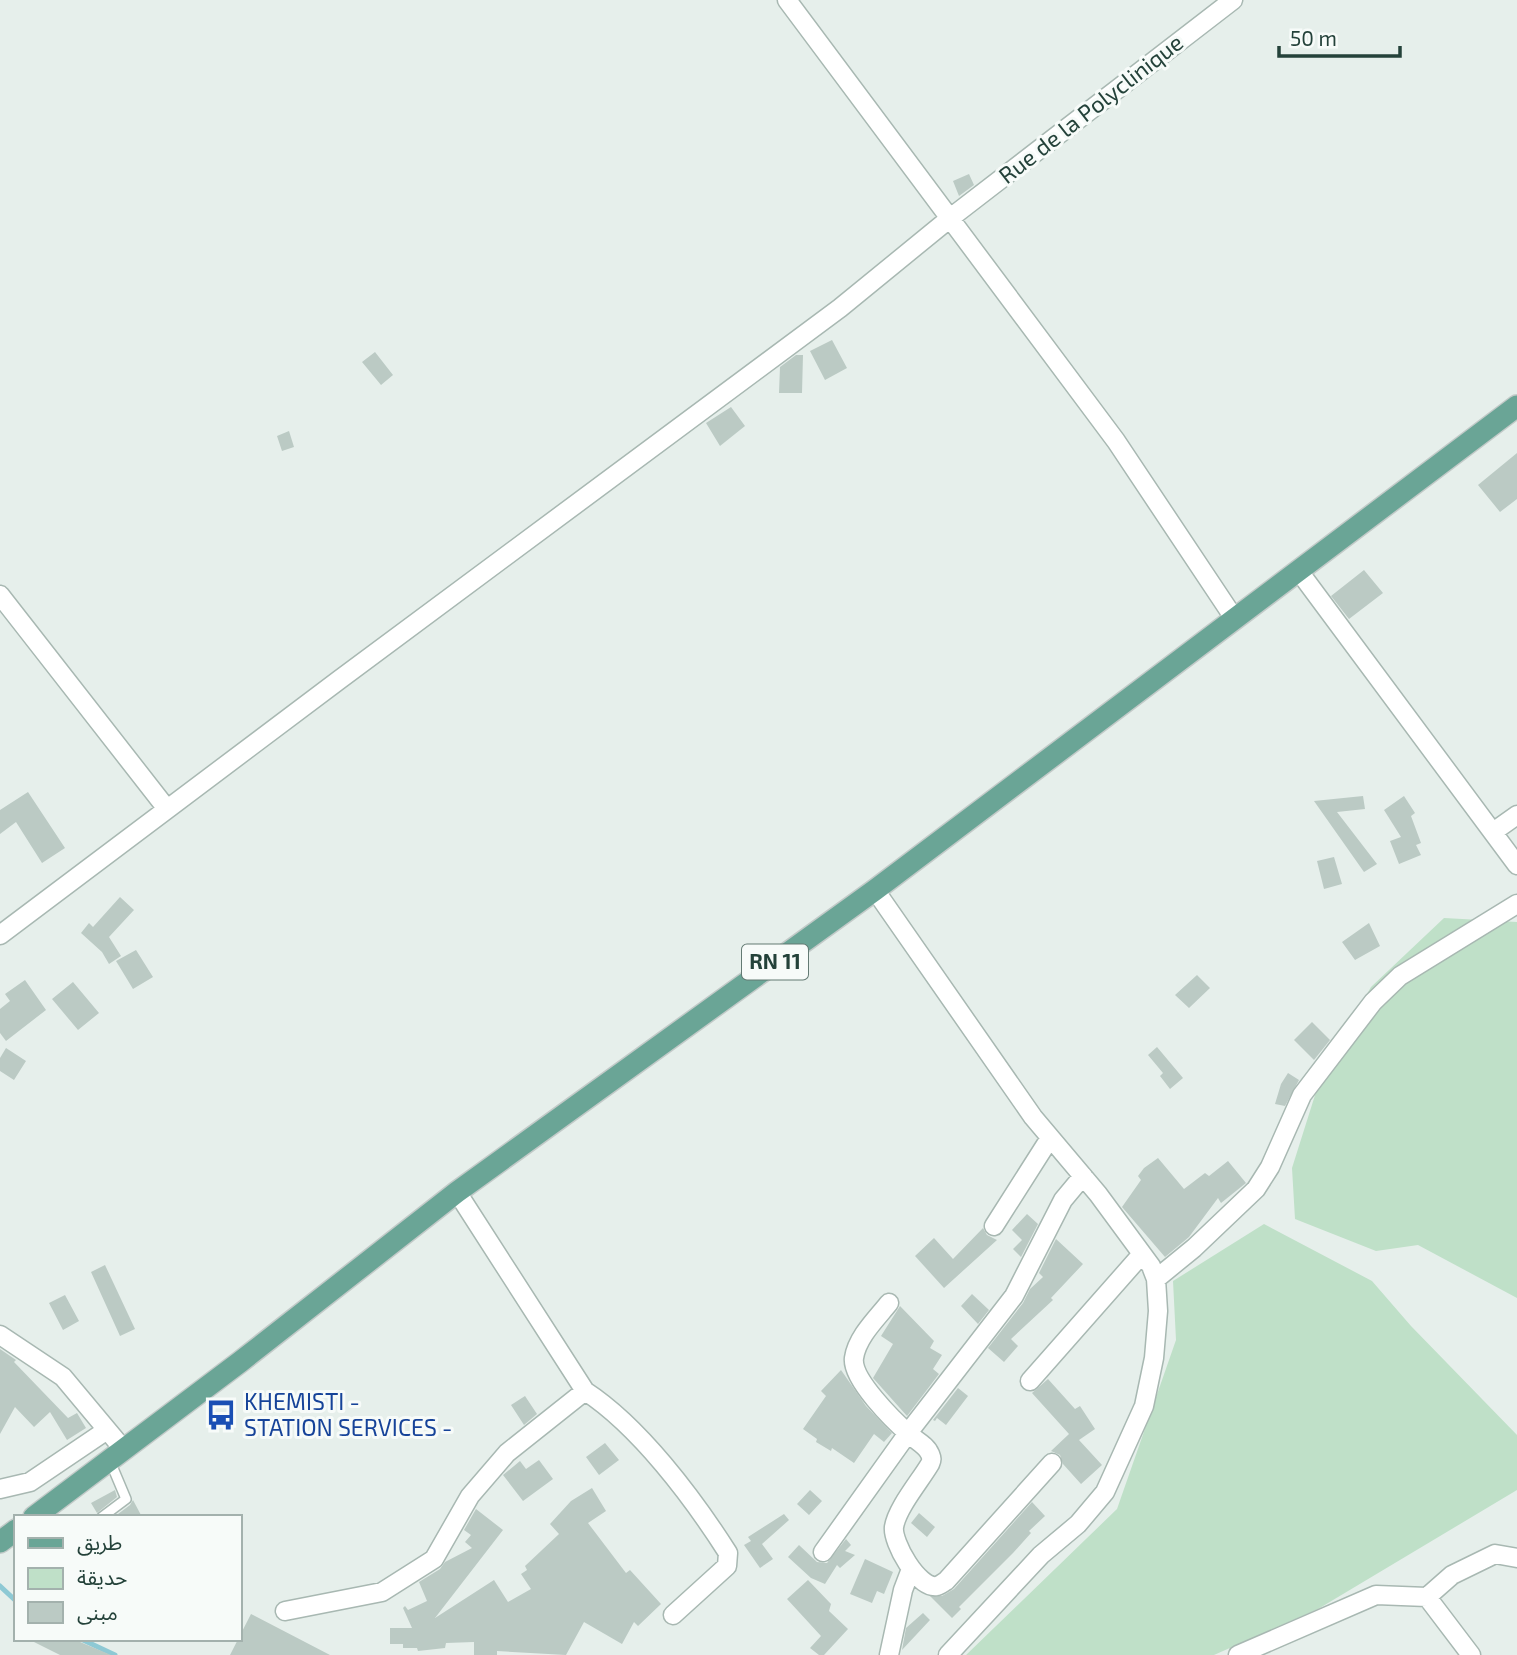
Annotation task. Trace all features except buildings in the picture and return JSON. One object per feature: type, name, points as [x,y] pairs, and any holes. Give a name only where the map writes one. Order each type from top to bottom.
[{"type":"main road","name":"RN 11","points":[[42,1515],[457,1192],[874,890],[1517,406]]},
{"type":"street","points":[[787,0],[1116,441],[1234,618]]},
{"type":"street","name":"Rue de la Polyclinique","points":[[0,935],[840,308],[949,219],[1233,0]]},
{"type":"street","points":[[1298,570],[1517,865]]},
{"type":"street","points":[[0,595],[167,809]]},
{"type":"street","points":[[1493,832],[1517,816]]},
{"type":"street","points":[[874,890],[1033,1117],[1083,1176],[1142,1254],[1156,1279],[1154,1358],[1144,1406],[1105,1492],[1078,1524],[1041,1555],[948,1655]]},
{"type":"street","points":[[1156,1279],[1194,1248],[1256,1189],[1270,1167],[1302,1095],[1373,1002],[1400,976],[1517,904]]},
{"type":"street","points":[[994,1226],[1050,1138]]},
{"type":"street","points":[[823,1552],[908,1433],[1014,1296],[1063,1200],[1083,1176]]},
{"type":"street","points":[[457,1192],[584,1391],[608,1406],[642,1442],[676,1482],[728,1553],[727,1566],[673,1615]]},
{"type":"street","points":[[1030,1381],[1142,1254]]},
{"type":"street","points":[[889,1303],[857,1347],[853,1359],[854,1370],[860,1381],[908,1433],[929,1451],[932,1458],[898,1514],[895,1525],[898,1543],[911,1569],[930,1586],[938,1586],[946,1581],[1052,1463]]},
{"type":"street","points":[[0,1335],[63,1377],[107,1430],[117,1456]]},
{"type":"street","points":[[285,1611],[382,1592],[434,1559],[470,1496],[507,1453],[584,1391]]},
{"type":"street","points":[[0,1489],[30,1482],[107,1430]]},
{"type":"street","points":[[1238,1655],[1376,1595],[1427,1597],[1452,1575],[1495,1554],[1517,1558]]},
{"type":"street","points":[[890,1655],[903,1590],[911,1569]]},
{"type":"street","points":[[1427,1597],[1471,1655]]},
{"type":"lane","points":[[105,1515],[125,1499],[117,1456]]},
{"type":"green space","points":[[1444,918],[1517,922],[1517,1298],[1418,1245],[1376,1251],[1295,1219],[1292,1168],[1322,1073],[1371,987]]},
{"type":"green space","points":[[1264,1224],[1372,1281],[1411,1326],[1517,1435],[1517,1490],[1318,1609],[1214,1655],[966,1655],[1117,1509],[1176,1340],[1173,1281]]},
{"type":"waterway","points":[[0,1586],[14,1599]]},
{"type":"waterway","points":[[85,1641],[115,1655]]},
{"type":"place","name":"KHEMISTI - STATION SERVICES -","points":[[221,1415]]}]
